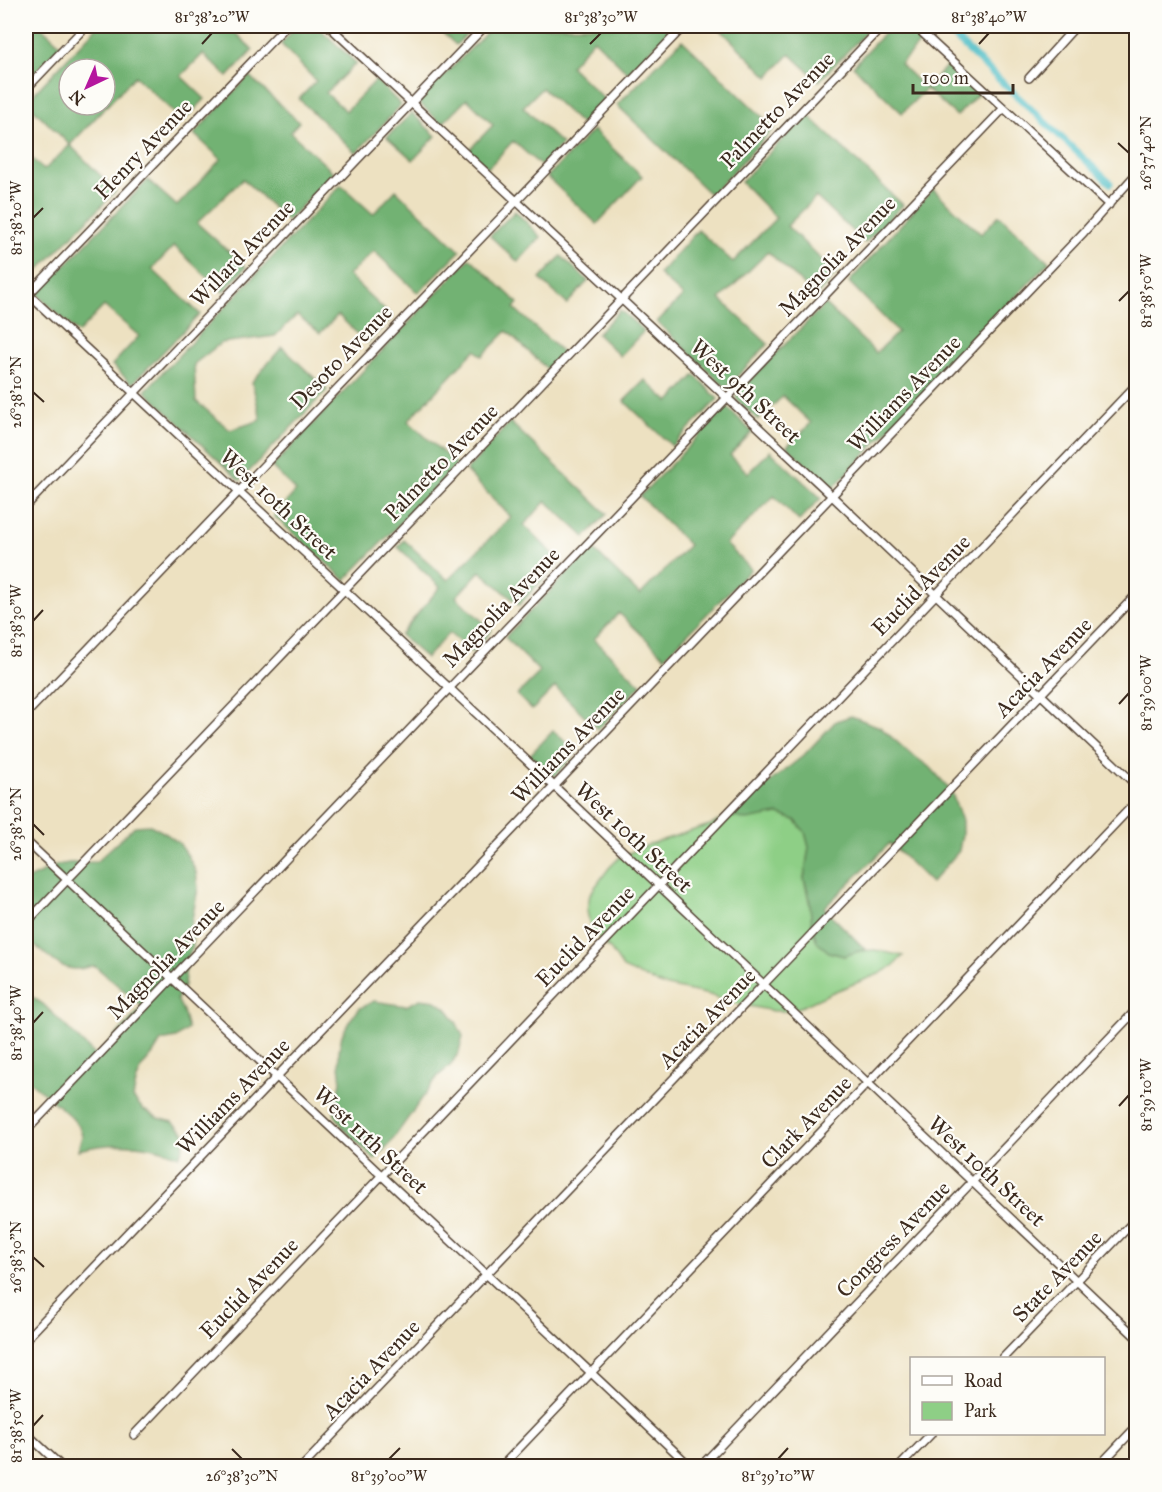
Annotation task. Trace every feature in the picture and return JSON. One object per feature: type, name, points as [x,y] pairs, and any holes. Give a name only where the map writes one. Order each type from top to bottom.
[{"type":"street","points":[[26,89],[86,26]]},
{"type":"street","name":"Henry Avenue","points":[[26,294],[286,26]]},
{"type":"street","name":"West 9th Street","points":[[329,26],[831,495],[1137,785]]},
{"type":"street","name":"Willard Avenue","points":[[26,506],[485,26]]},
{"type":"street","name":"Desoto Avenue","points":[[26,714],[684,26]]},
{"type":"street","name":"Palmetto Avenue","points":[[26,923],[883,26]]},
{"type":"street","points":[[915,26],[1109,205]]},
{"type":"street","points":[[1029,78],[1076,26]]},
{"type":"street","name":"Magnolia Avenue","points":[[26,1131],[1004,108]]},
{"type":"street","name":"Williams Avenue","points":[[26,1339],[1137,174]]},
{"type":"street","name":"West 10th Street","points":[[26,294],[659,884],[1137,1337]]},
{"type":"street","name":"Euclid Avenue","points":[[134,1435],[1137,385]]},
{"type":"street","name":"Acacia Avenue","points":[[303,1467],[1137,595]]},
{"type":"street","name":"Clark Avenue","points":[[502,1467],[1137,802]]},
{"type":"street","name":"West 11th Street","points":[[26,841],[690,1467]]},
{"type":"street","name":"Congress Avenue","points":[[701,1467],[1137,1010]]},
{"type":"street","name":"State Avenue","points":[[1005,1357],[1137,1219]]},
{"type":"street","points":[[1099,1467],[1137,1427]]},
{"type":"street","points":[[26,1433],[61,1467]]},
{"type":"street","points":[[900,1467],[931,1435]]},
{"type":"green space","points":[[26,26],[40,26],[61,45],[26,82]]},
{"type":"green space","points":[[98,26],[228,26],[253,50],[228,77],[203,54],[181,76],[205,99],[183,121],[135,76],[117,95],[117,57],[69,57]]},
{"type":"green space","points":[[297,26],[317,26],[356,63],[326,93],[346,111],[376,80],[401,105],[356,153],[299,99],[316,81],[281,44]]},
{"type":"green space","points":[[435,26],[475,26],[456,45]]},
{"type":"green space","points":[[493,26],[674,26],[628,73],[594,39],[570,66],[605,100],[581,124],[542,88],[523,107],[562,144],[541,166],[513,141],[488,168],[469,150],[493,125],[467,99],[442,124],[418,102]]},
{"type":"green space","points":[[717,26],[872,26],[819,81],[790,54],[768,77]]},
{"type":"green space","points":[[891,26],[906,26],[923,40],[900,64],[925,88],[949,64],[979,93],[957,116],[926,89],[902,113],[853,66]]},
{"type":"green space","points":[[682,40],[774,128],[711,195],[617,105]]},
{"type":"green space","points":[[57,69],[57,117],[96,117],[70,145],[26,102]]},
{"type":"green space","points":[[249,76],[299,122],[290,132],[334,173],[287,221],[243,179],[197,223],[246,267],[223,292],[174,246],[152,269],[200,314],[132,384],[112,365],[139,336],[104,306],[78,333],[37,294],[148,180],[177,206],[221,159],[194,134]]},
{"type":"green space","points":[[412,113],[436,136],[413,160],[387,137]]},
{"type":"green space","points":[[807,114],[903,205],[865,243],[816,197],[787,226],[836,274],[816,296],[768,252],[720,299],[768,344],[726,388],[657,322],[683,296],[659,274],[698,230],[733,262],[776,218],[741,182]]},
{"type":"green space","points":[[593,130],[642,176],[597,224],[547,177]]},
{"type":"green space","points":[[70,145],[116,191],[26,283],[26,153],[44,170]]},
{"type":"green space","points":[[341,185],[373,214],[396,190],[460,251],[418,293],[374,251],[348,275],[392,317],[367,343],[338,315],[320,333],[297,315],[275,336],[221,343],[194,364],[196,401],[230,430],[261,420],[252,382],[282,347],[327,390],[240,481],[145,391]]},
{"type":"green space","points":[[933,189],[981,234],[999,215],[1049,262],[831,490],[787,446],[811,423],[783,396],[758,420],[736,399],[737,393],[825,304],[876,353],[898,332],[849,282]]},
{"type":"green space","points":[[515,211],[541,237],[518,262],[490,236]]},
{"type":"green space","points":[[561,256],[588,281],[567,304],[540,279]]},
{"type":"green space","points":[[470,258],[518,303],[514,308],[563,353],[547,369],[507,331],[482,356],[475,350],[408,421],[457,465],[345,580],[274,516],[296,491],[272,467]]},
{"type":"green space","points":[[620,310],[644,331],[620,356],[597,334]]},
{"type":"green space","points":[[695,375],[718,399],[672,446],[624,401],[645,380],[669,402]]},
{"type":"green space","points":[[727,407],[752,432],[730,455],[748,473],[770,451],[821,498],[799,521],[774,496],[726,544],[751,569],[665,657],[619,613],[594,639],[641,685],[598,729],[555,687],[532,710],[517,695],[540,672],[505,637],[592,548],[640,595],[689,545],[640,496]]},
{"type":"green space","points":[[510,422],[607,514],[585,537],[546,501],[524,525],[560,561],[519,605],[480,571],[456,597],[492,630],[472,653],[449,633],[426,658],[400,635],[440,587],[398,547],[404,540],[448,580],[511,517],[466,471]]},
{"type":"green space","points":[[851,716],[880,727],[932,769],[951,791],[962,821],[962,834],[959,851],[931,883],[890,843],[824,908],[866,950],[844,956],[829,952],[817,942],[812,927],[809,895],[804,879],[809,847],[805,832],[795,820],[778,814],[747,820],[728,815],[803,756],[836,721]]},
{"type":"green space","points":[[553,731],[577,752],[554,777],[529,756]]},
{"type":"green space","points":[[778,814],[795,820],[805,832],[809,847],[804,879],[811,910],[829,952],[844,956],[859,951],[875,950],[903,956],[893,966],[803,1006],[788,1011],[773,1011],[662,985],[623,968],[590,926],[587,911],[590,894],[620,857],[650,844],[713,824],[728,815]]},
{"type":"green space","points":[[150,825],[179,843],[196,872],[198,888],[191,925],[193,947],[187,958],[184,985],[177,999],[188,1029],[176,1038],[161,1041],[142,1067],[133,1098],[144,1110],[158,1118],[173,1122],[185,1133],[183,1148],[179,1156],[154,1148],[129,1145],[78,1150],[82,1136],[79,1126],[26,1078],[26,993],[43,1004],[96,1056],[143,1007],[95,966],[66,968],[27,942],[26,880],[58,865],[96,862],[135,826]]},
{"type":"green space","points":[[420,999],[436,1001],[447,1009],[463,1036],[459,1052],[450,1066],[438,1076],[391,1142],[375,1160],[343,1128],[334,1113],[341,1082],[339,1050],[342,1035],[360,1008],[374,1001],[406,1006]]},
{"type":"waterway","points":[[942,26],[1110,183]]},
{"type":"waterway","points":[[1132,203],[1136,207]]}]
